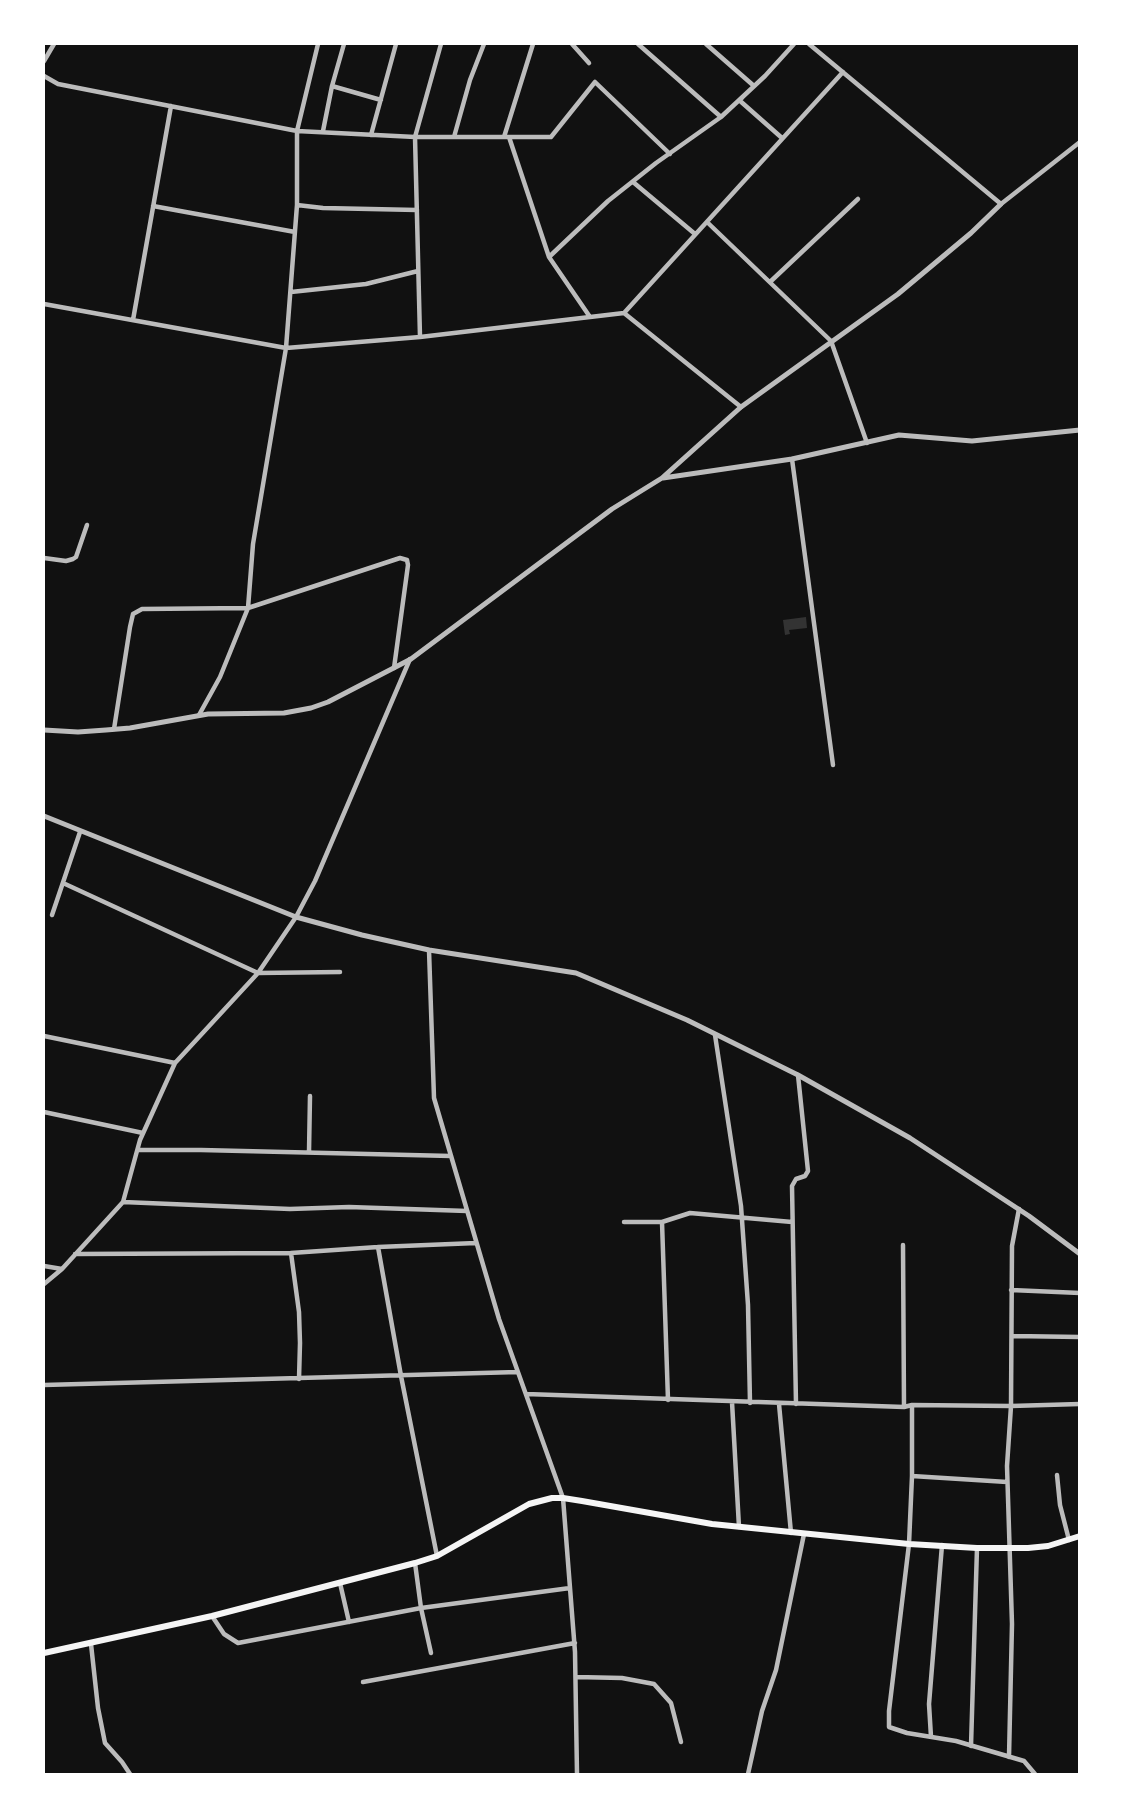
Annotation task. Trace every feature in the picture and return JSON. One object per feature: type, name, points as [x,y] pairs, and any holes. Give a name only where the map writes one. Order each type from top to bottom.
[{"type":"main road","points":[[44,1653],[212,1616],[437,1556],[540,1500],[563,1498],[712,1524],[909,1544],[1009,1549],[1048,1546],[1080,1536]]},
{"type":"street","points":[[45,58],[54,44]]},
{"type":"street","points":[[199,715],[220,677],[248,608],[253,544],[286,348],[297,206],[297,131],[318,44]]},
{"type":"street","points":[[323,131],[332,86],[344,44]]},
{"type":"street","points":[[371,135],[396,44]]},
{"type":"street","points":[[420,337],[415,138],[441,44]]},
{"type":"street","points":[[454,137],[470,80],[484,44]]},
{"type":"street","points":[[533,44],[507,137],[549,257],[590,317]]},
{"type":"street","points":[[572,44],[589,63]]},
{"type":"street","points":[[638,44],[721,117]]},
{"type":"street","points":[[706,44],[754,86]]},
{"type":"street","points":[[782,138],[739,100],[794,44]]},
{"type":"street","points":[[809,44],[1001,204]]},
{"type":"street","points":[[44,304],[286,348],[420,337],[624,313],[843,72]]},
{"type":"street","points":[[44,76],[58,84],[297,131],[415,138],[551,137],[595,82],[670,154]]},
{"type":"street","points":[[332,86],[381,100]]},
{"type":"street","points":[[549,257],[608,201],[721,117],[754,86]]},
{"type":"street","points":[[133,320],[171,106]]},
{"type":"street","points":[[44,730],[78,732],[114,729],[199,715],[284,713],[311,708],[328,702],[411,659],[612,509],[662,478],[741,407],[898,294],[971,233],[1001,204],[1080,142]]},
{"type":"street","points":[[633,182],[695,234]]},
{"type":"street","points":[[770,282],[858,199]]},
{"type":"street","points":[[297,206],[417,210]]},
{"type":"street","points":[[153,207],[295,232]]},
{"type":"street","points":[[706,222],[831,341],[867,443]]},
{"type":"street","points":[[291,292],[366,284],[418,271]]},
{"type":"street","points":[[624,313],[741,407]]},
{"type":"street","points":[[662,478],[792,459],[899,435],[972,441],[1080,430]]},
{"type":"street","points":[[792,459],[833,765]]},
{"type":"street","points":[[44,558],[66,561],[76,557],[87,525]]},
{"type":"street","points":[[114,729],[133,614],[142,609],[248,608],[400,558],[407,560],[408,566],[394,668]]},
{"type":"street","points":[[44,1284],[62,1269],[123,1202],[143,1133],[175,1063],[258,973],[296,917],[315,881],[411,659]]},
{"type":"street","points":[[44,816],[296,917],[429,950],[576,973],[687,1020],[798,1075],[910,1138],[1018,1209],[1080,1254]]},
{"type":"street","points":[[52,915],[81,832]]},
{"type":"street","points":[[63,883],[258,973],[340,972]]},
{"type":"street","points":[[429,950],[434,1098],[499,1319],[563,1498],[576,1677],[577,1774]]},
{"type":"street","points":[[715,1035],[742,1217],[748,1305],[750,1403]]},
{"type":"street","points":[[44,1036],[175,1063]]},
{"type":"street","points":[[796,1404],[792,1186],[796,1179],[804,1176],[808,1171],[798,1075]]},
{"type":"street","points":[[309,1152],[310,1096]]},
{"type":"street","points":[[44,1112],[143,1133]]},
{"type":"street","points":[[138,1150],[451,1156]]},
{"type":"street","points":[[123,1202],[290,1209],[349,1207],[467,1211]]},
{"type":"street","points":[[1009,1757],[1012,1624],[1007,1482],[1013,1336],[1012,1246],[1018,1209]]},
{"type":"street","points":[[624,1222],[662,1222],[690,1213],[792,1222]]},
{"type":"street","points":[[662,1222],[668,1400]]},
{"type":"street","points":[[75,1254],[291,1253],[378,1246],[476,1243]]},
{"type":"street","points":[[903,1245],[904,1407]]},
{"type":"street","points":[[378,1246],[437,1556]]},
{"type":"street","points":[[291,1253],[299,1312],[299,1379]]},
{"type":"street","points":[[44,1266],[62,1269]]},
{"type":"street","points":[[1011,1290],[1080,1293]]},
{"type":"street","points":[[1013,1336],[1080,1336]]},
{"type":"street","points":[[44,1385],[518,1372]]},
{"type":"street","points":[[526,1394],[904,1407],[912,1405],[1080,1404]]},
{"type":"street","points":[[732,1402],[740,1527]]},
{"type":"street","points":[[779,1404],[790,1533]]},
{"type":"street","points":[[912,1405],[909,1544],[889,1727],[1024,1761],[1035,1774]]},
{"type":"street","points":[[1057,1475],[1060,1504],[1069,1540]]},
{"type":"street","points":[[912,1476],[1007,1482]]},
{"type":"street","points":[[748,1774],[762,1711],[776,1670],[804,1534]]},
{"type":"street","points":[[931,1737],[929,1704],[942,1545]]},
{"type":"street","points":[[971,1746],[977,1548]]},
{"type":"street","points":[[414,1563],[431,1653]]},
{"type":"street","points":[[340,1583],[349,1622]]},
{"type":"street","points":[[212,1616],[224,1634],[238,1643],[421,1608],[570,1588]]},
{"type":"street","points":[[363,1682],[574,1642]]},
{"type":"street","points":[[91,1644],[98,1708],[105,1743],[130,1774]]},
{"type":"street","points":[[576,1677],[622,1678],[654,1684],[671,1703],[681,1743]]},
{"type":"shaded area","points":[[806,617],[807,628],[789,630],[790,634],[785,635],[783,620]]}]
